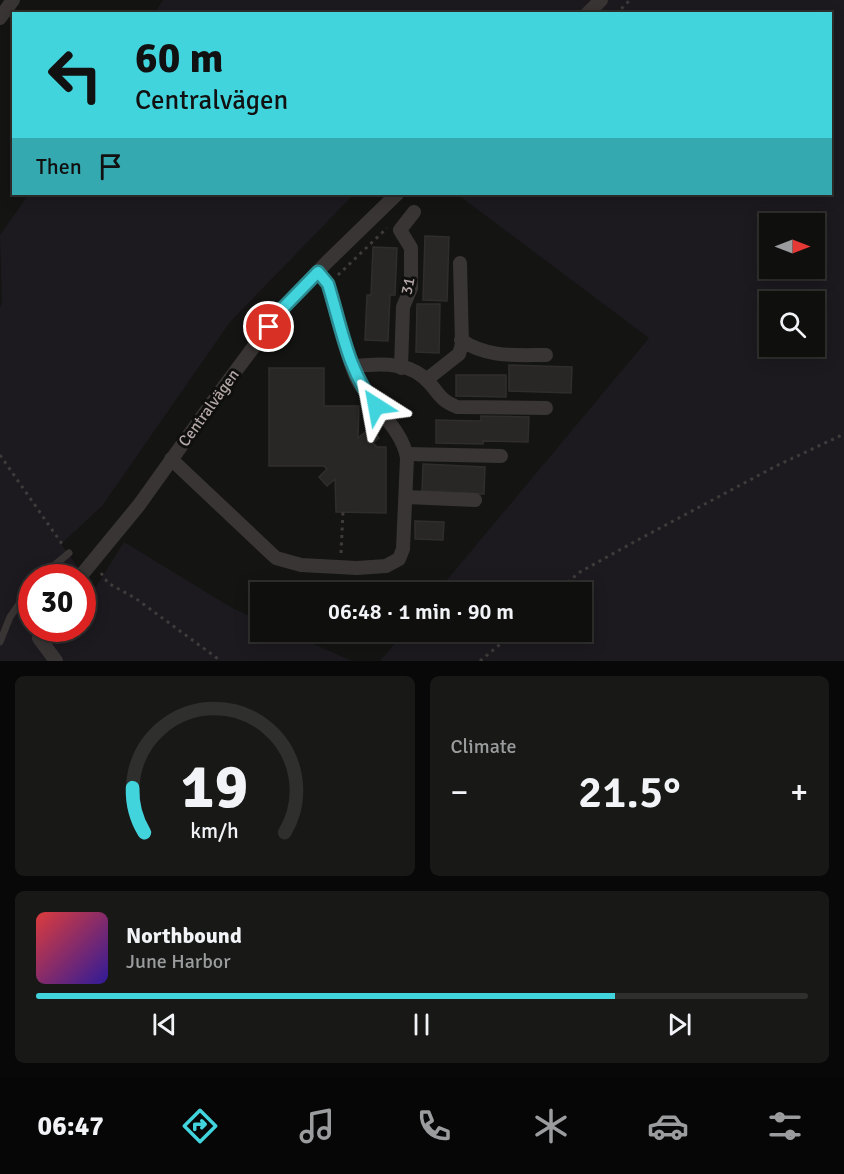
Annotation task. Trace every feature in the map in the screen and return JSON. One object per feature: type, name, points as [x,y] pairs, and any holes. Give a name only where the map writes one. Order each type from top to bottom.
[{"type":"street","points":[[0,18],[13,0]]},
{"type":"street","points":[[589,12],[601,0]]},
{"type":"street","name":"Centralvägen","points":[[91,564],[139,505],[282,309],[397,195]]},
{"type":"street","name":"31","points":[[401,368],[403,307],[411,288],[411,248],[400,230],[414,212]]},
{"type":"street","points":[[426,380],[459,354],[461,340],[460,263]]},
{"type":"street","points":[[171,459],[276,558],[301,564],[340,567],[386,566],[399,559],[403,549],[407,453],[398,433],[365,392],[353,366],[328,284],[318,272]]},
{"type":"street","points":[[461,340],[474,349],[488,353],[546,355]]},
{"type":"street","points":[[353,366],[375,364],[401,368],[422,376],[446,403],[457,407],[546,408]]},
{"type":"street","points":[[407,453],[501,456]]},
{"type":"street","points":[[406,497],[475,500]]},
{"type":"street","points":[[42,642],[56,661]]},
{"type":"lane","points":[[56,564],[69,553]]},
{"type":"lane","points":[[0,642],[10,617],[18,605]]},
{"type":"path","points":[[618,12],[630,0]]},
{"type":"path","points":[[328,284],[389,227]]},
{"type":"path","points":[[568,582],[580,572],[776,466],[844,434]]},
{"type":"path","points":[[0,455],[69,553]]},
{"type":"path","points":[[340,567],[343,513]]},
{"type":"path","points":[[94,561],[108,583],[135,598],[221,661]]},
{"type":"path","points":[[480,661],[503,642]]},
{"type":"shaded area","points":[[163,0],[844,0],[844,661],[380,661],[396,642],[592,642],[592,582],[445,582],[649,338],[458,195],[832,195],[832,12],[155,12]]},
{"type":"shaded area","points":[[28,195],[353,195],[230,322],[102,506],[61,544],[75,564],[18,564],[18,642],[96,642],[96,587],[124,542],[232,608],[250,616],[250,642],[309,642],[352,661],[0,661],[0,308],[2,303],[0,235]]},
{"type":"building","points":[[425,236],[449,237],[447,301],[423,300]]},
{"type":"building","points":[[373,247],[397,248],[395,295],[390,295],[388,341],[365,340],[367,295],[371,295]]},
{"type":"building","points":[[417,304],[440,304],[439,353],[416,352]]},
{"type":"building","points":[[509,365],[572,367],[571,393],[509,391]]},
{"type":"building","points":[[269,368],[324,368],[324,406],[359,406],[358,438],[370,428],[379,438],[373,443],[377,447],[386,447],[386,513],[336,512],[335,479],[327,486],[319,477],[327,469],[324,466],[269,466]]},
{"type":"building","points":[[456,375],[506,375],[506,397],[456,396]]},
{"type":"building","points":[[481,416],[529,417],[528,442],[436,443],[436,420],[481,421]]},
{"type":"building","points":[[423,464],[485,467],[484,494],[422,491]]},
{"type":"building","points":[[415,521],[444,522],[443,540],[415,539]]},
{"type":"route","points":[[269,327],[282,309],[318,272],[328,284],[356,376],[376,406]]}]
